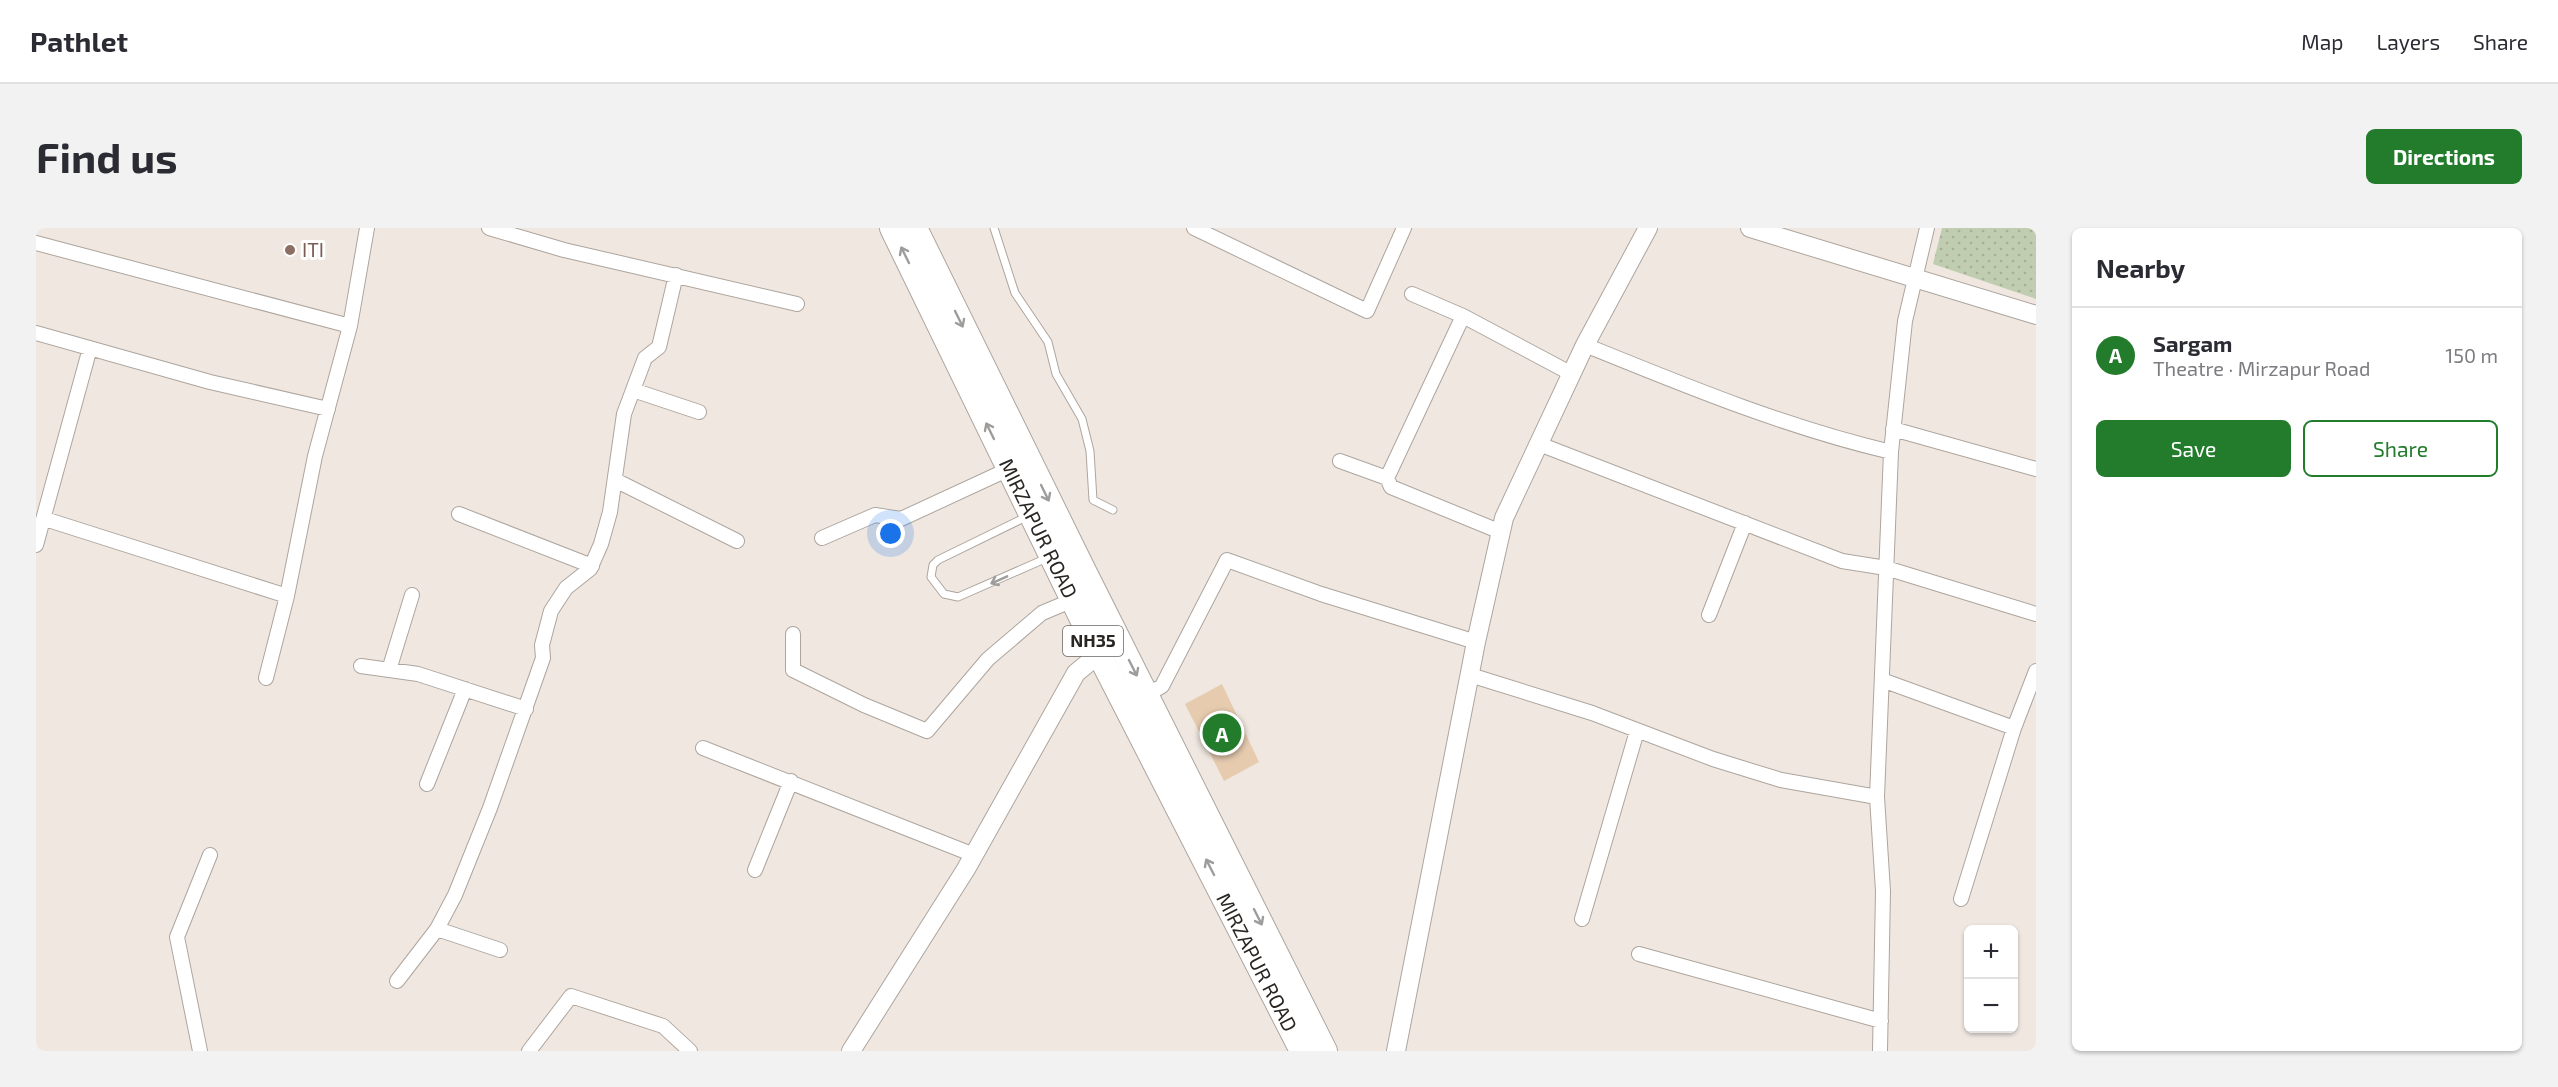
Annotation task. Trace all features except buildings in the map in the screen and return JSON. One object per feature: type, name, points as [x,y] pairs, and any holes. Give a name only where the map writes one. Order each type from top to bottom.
[{"type":"highway","name":"MIRZAPUR ROAD","points":[[892,228],[1099,654],[1137,700],[1325,1051]]},
{"type":"highway","name":"MIRZAPUR ROAD","points":[[915,228],[1302,1051]]},
{"type":"street","points":[[266,678],[287,596],[315,456],[350,326],[368,228]]},
{"type":"street","points":[[489,228],[564,250],[797,304]]},
{"type":"street","points":[[1194,228],[1367,311],[1404,228]]},
{"type":"street","points":[[1396,1051],[1476,642],[1504,519],[1585,345],[1648,228]]},
{"type":"street","points":[[1750,228],[2036,315]]},
{"type":"street","points":[[1880,1051],[1883,891],[1877,797],[1891,452],[1899,392],[1902,340],[1914,277],[1927,228]]},
{"type":"street","points":[[36,243],[350,326]]},
{"type":"street","points":[[397,981],[437,928],[455,895],[526,709],[543,658],[542,645],[551,611],[566,588],[591,566],[610,512],[624,414],[645,358],[659,347],[676,275]]},
{"type":"street","points":[[1412,294],[1463,316],[1572,374]]},
{"type":"street","points":[[1463,316],[1387,478],[1391,488],[1501,532]]},
{"type":"street","points":[[36,333],[210,382],[328,409]]},
{"type":"street","points":[[1585,345],[1744,409],[1835,439],[1891,452]]},
{"type":"street","points":[[36,545],[45,519],[90,348]]},
{"type":"street","points":[[633,390],[699,412]]},
{"type":"street","points":[[1893,429],[2036,469]]},
{"type":"street","points":[[1539,444],[1842,561],[1886,568],[2036,614]]},
{"type":"street","points":[[1340,461],[1387,478]]},
{"type":"street","points":[[822,538],[875,515],[901,519],[1009,469]]},
{"type":"street","points":[[615,480],[737,542]]},
{"type":"street","points":[[459,514],[591,566]]},
{"type":"street","points":[[45,519],[287,596]]},
{"type":"street","points":[[1709,615],[1744,523]]},
{"type":"street","points":[[1137,700],[1162,686],[1227,560],[1321,594],[1476,642]]},
{"type":"street","points":[[389,670],[412,595]]},
{"type":"street","points":[[794,634],[793,670],[864,705],[927,731],[987,658],[1042,612],[1073,600]]},
{"type":"street","points":[[851,1051],[974,855],[1076,674],[1099,654]]},
{"type":"street","points":[[361,666],[418,674],[526,709]]},
{"type":"street","points":[[1960,899],[2014,728],[2036,671]]},
{"type":"street","points":[[1470,675],[1593,713],[1713,759],[1781,780],[1877,797]]},
{"type":"street","points":[[1882,680],[2014,728]]},
{"type":"street","points":[[428,784],[465,689]]},
{"type":"street","points":[[1582,919],[1637,731]]},
{"type":"street","points":[[703,748],[974,855]]},
{"type":"street","points":[[755,870],[790,781]]},
{"type":"street","points":[[200,1051],[177,937],[210,855]]},
{"type":"street","points":[[437,928],[500,950]]},
{"type":"street","points":[[1639,954],[1881,1021]]},
{"type":"street","points":[[529,1051],[571,996],[663,1026],[690,1051]]},
{"type":"lane","points":[[994,228],[1015,293],[1048,342],[1056,374],[1082,419],[1090,452],[1093,500],[1113,510]]},
{"type":"lane","points":[[1031,514],[938,560],[931,570],[934,584],[944,594],[964,596],[1052,556]]},
{"type":"green space","points":[[1942,228],[2036,228],[2036,299],[1933,264]]},
{"type":"place","name":"ITI","points":[[290,250]]},
{"type":"place","name":"Sargam","points":[[1222,733]]}]
